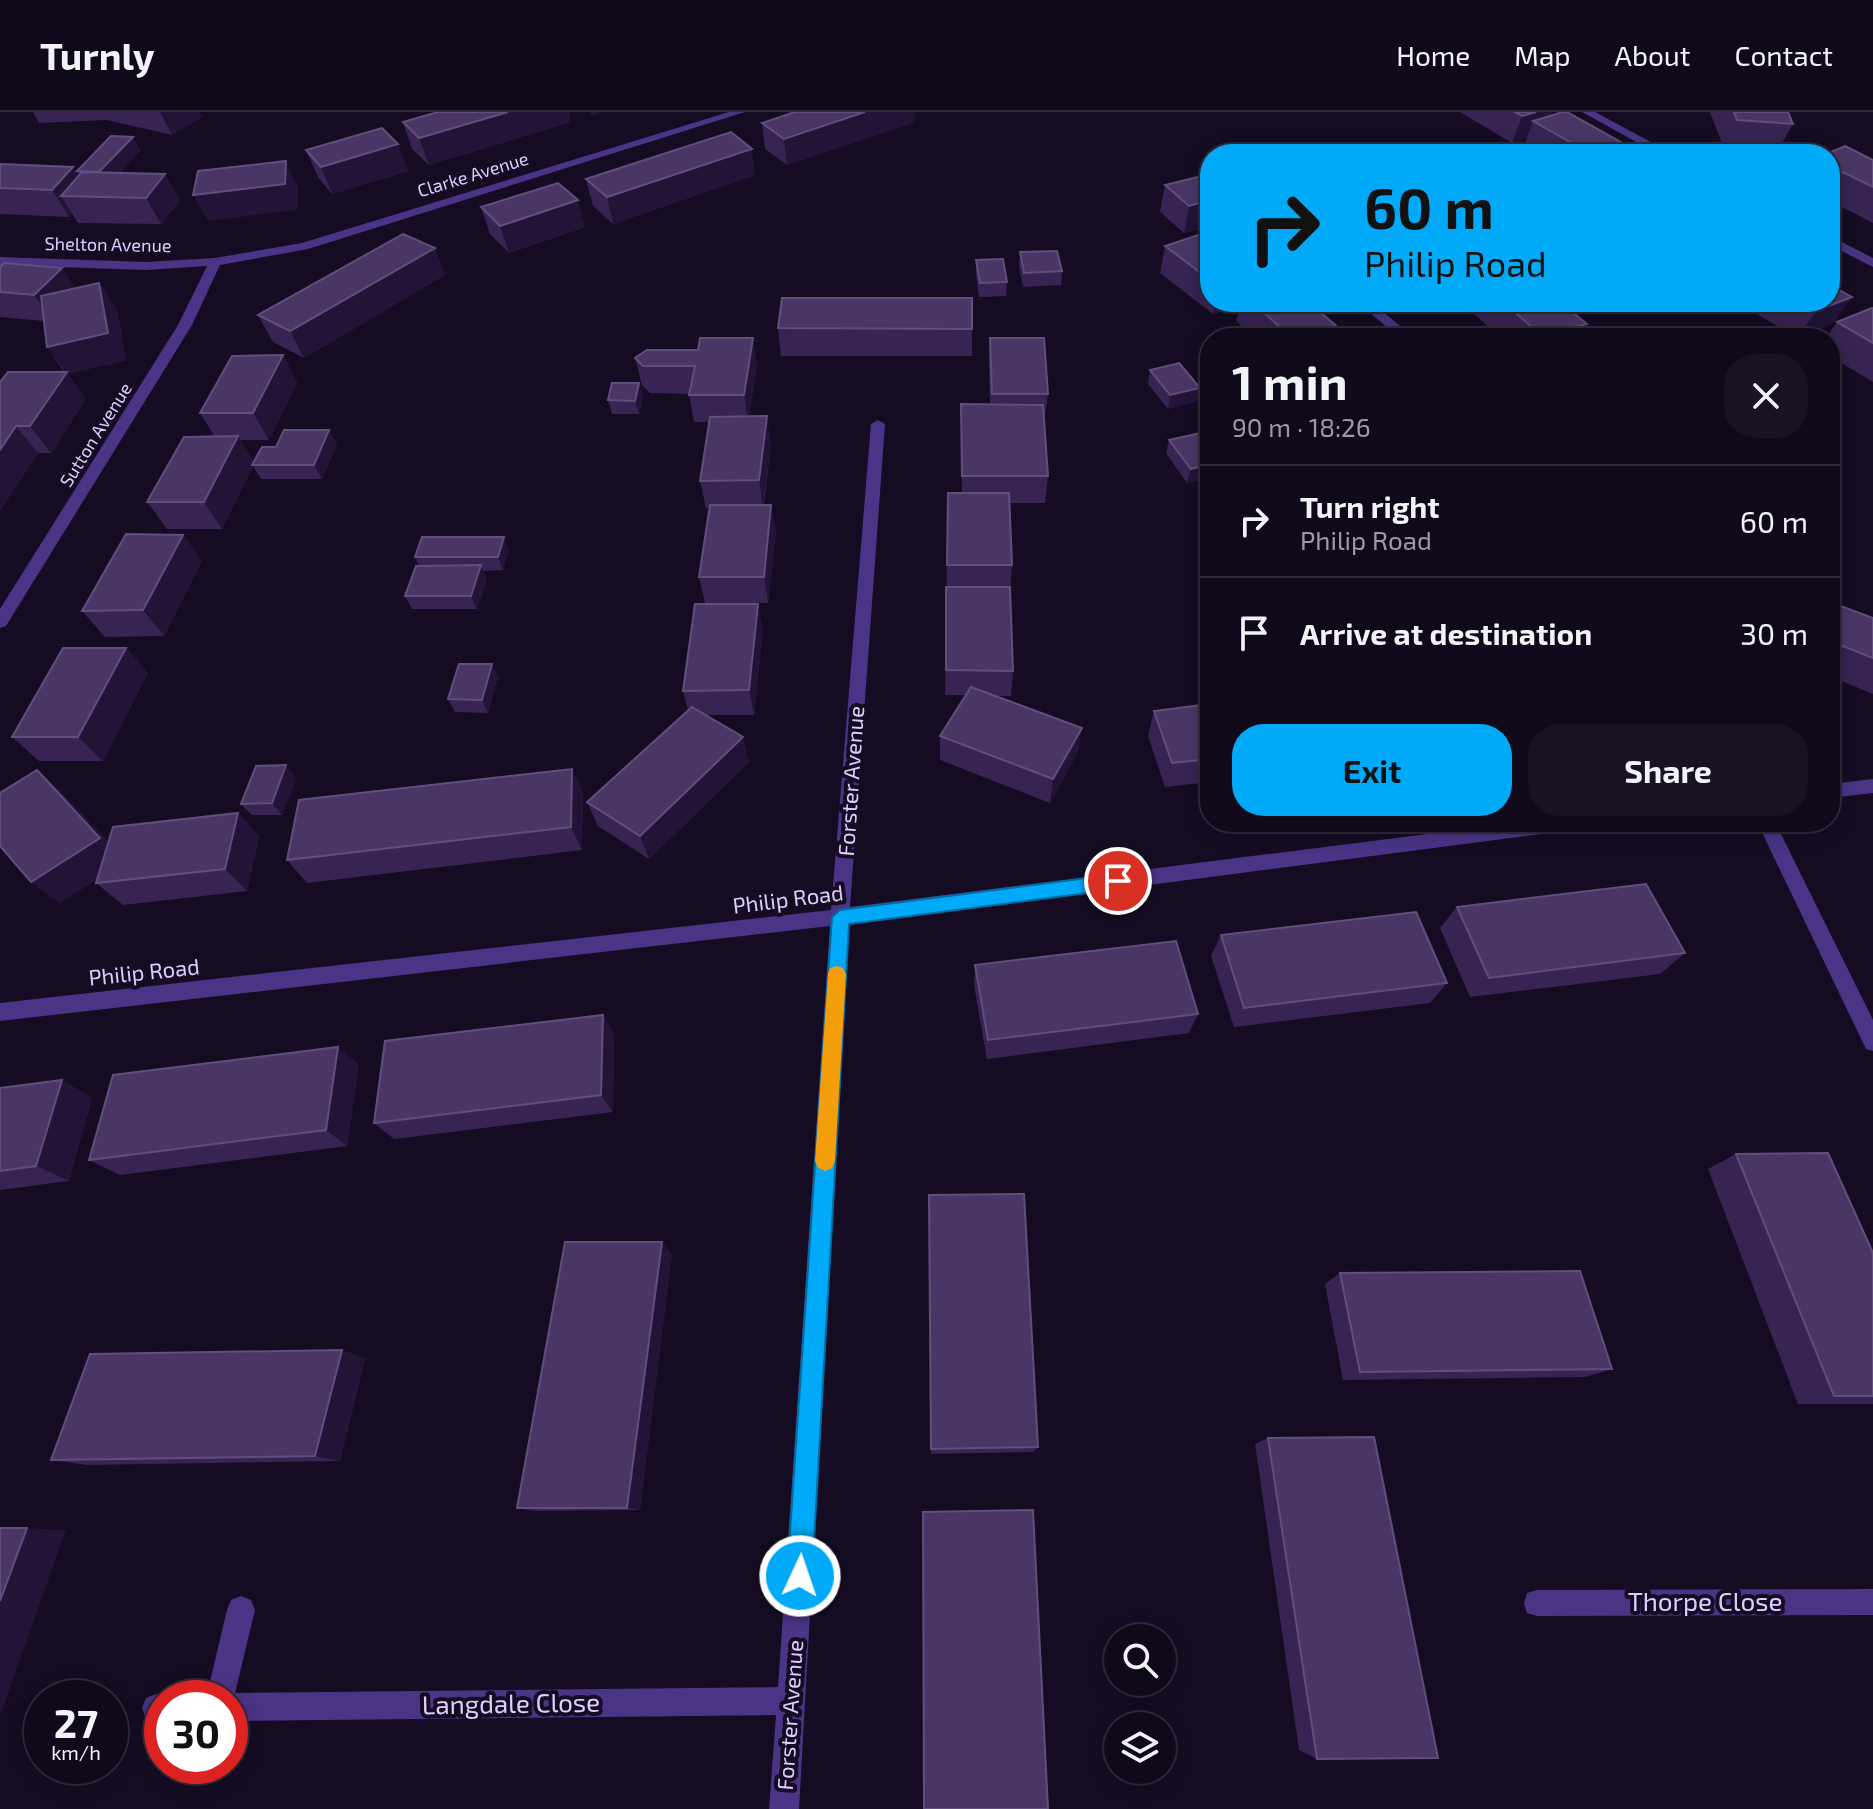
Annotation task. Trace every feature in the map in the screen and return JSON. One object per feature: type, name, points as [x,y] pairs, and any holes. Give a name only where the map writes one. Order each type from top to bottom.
[{"type":"street","name":"Clarke Avenue","points":[[215,262],[304,246],[740,112]]},
{"type":"street","points":[[1587,112],[1648,144]]},
{"type":"street","points":[[1840,245],[1873,263]]},
{"type":"street","name":"Shelton Avenue","points":[[0,261],[146,266],[215,262]]},
{"type":"street","name":"Sutton Avenue","points":[[0,622],[185,325],[215,262]]},
{"type":"street","points":[[1376,312],[1396,328]]},
{"type":"street","name":"Forster Avenue","points":[[784,1809],[840,917],[878,424]]},
{"type":"street","points":[[1840,790],[1873,786]]},
{"type":"street","name":"Philip Road","points":[[0,1012],[840,917],[1502,832]]},
{"type":"street","points":[[1771,832],[1873,1042]]},
{"type":"street","name":"Thorpe Close","points":[[1537,1603],[1873,1602]]},
{"type":"street","points":[[224,1680],[241,1610]]},
{"type":"street","name":"Langdale Close","points":[[248,1707],[792,1701]]},
{"type":"building","points":[[438,112],[508,112],[419,138],[403,122]]},
{"type":"building","points":[[795,112],[865,112],[784,139],[762,123]]},
{"type":"building","points":[[1515,112],[1536,112],[1522,116]]},
{"type":"building","points":[[1567,112],[1624,144],[1573,144],[1533,121]]},
{"type":"building","points":[[1734,112],[1788,112],[1793,124],[1737,120]]},
{"type":"building","points":[[382,128],[398,144],[321,167],[306,150]]},
{"type":"building","points":[[731,132],[752,149],[607,197],[586,179]]},
{"type":"building","points":[[111,136],[133,137],[99,172],[77,171]]},
{"type":"building","points":[[1845,146],[1873,160],[1873,187],[1840,171],[1840,148]]},
{"type":"building","points":[[286,161],[285,184],[193,195],[198,171]]},
{"type":"building","points":[[0,164],[73,167],[52,190],[0,188]]},
{"type":"building","points":[[82,172],[165,174],[146,198],[61,196]]},
{"type":"building","points":[[1200,176],[1200,203],[1189,206],[1165,185]]},
{"type":"building","points":[[558,183],[578,200],[500,226],[481,207]]},
{"type":"building","points":[[403,234],[435,248],[290,331],[258,315]]},
{"type":"building","points":[[1200,234],[1200,272],[1165,246]]},
{"type":"building","points":[[1057,251],[1062,271],[1024,273],[1020,252]]},
{"type":"building","points":[[1003,259],[1007,282],[980,283],[976,260]]},
{"type":"building","points":[[4,263],[62,268],[34,295],[0,292],[0,267]]},
{"type":"building","points":[[99,283],[108,333],[47,347],[41,296]]},
{"type":"building","points":[[1840,290],[1852,297],[1840,302]]},
{"type":"building","points":[[782,298],[972,298],[972,329],[778,328]]},
{"type":"building","points":[[1872,308],[1873,343],[1837,322]]},
{"type":"building","points":[[1263,312],[1320,312],[1339,328],[1281,328]]},
{"type":"building","points":[[1515,312],[1572,312],[1587,324],[1570,328],[1533,328]]},
{"type":"building","points":[[700,338],[753,338],[744,395],[689,395],[695,366],[643,366],[635,358],[647,350],[698,350]]},
{"type":"building","points":[[990,338],[1044,338],[1048,394],[992,394]]},
{"type":"building","points":[[283,355],[253,413],[200,413],[232,356]]},
{"type":"building","points":[[1179,363],[1200,388],[1170,395],[1150,370]]},
{"type":"building","points":[[8,372],[67,372],[30,426],[16,426],[0,450],[0,382]]},
{"type":"building","points":[[612,383],[639,383],[635,401],[608,400]]},
{"type":"building","points":[[961,404],[1043,405],[1048,476],[962,476]]},
{"type":"building","points":[[767,416],[759,480],[700,481],[710,417]]},
{"type":"building","points":[[284,430],[329,430],[314,465],[252,465],[262,447],[276,447]]},
{"type":"building","points":[[1200,433],[1200,467],[1191,469],[1169,440]]},
{"type":"building","points":[[238,436],[204,502],[147,502],[184,437]]},
{"type":"building","points":[[948,493],[1009,493],[1012,565],[947,565]]},
{"type":"building","points":[[710,505],[771,505],[764,577],[699,577]]},
{"type":"building","points":[[126,534],[183,535],[143,610],[82,611]]},
{"type":"building","points":[[422,537],[504,537],[498,557],[415,557]]},
{"type":"building","points":[[481,565],[471,596],[405,596],[416,566]]},
{"type":"building","points":[[946,587],[1010,587],[1013,671],[946,670]]},
{"type":"building","points":[[695,604],[758,604],[749,690],[683,691]]},
{"type":"building","points":[[1840,606],[1873,618],[1873,658],[1840,645]]},
{"type":"building","points":[[63,648],[126,648],[78,737],[12,737]]},
{"type":"building","points":[[459,664],[492,664],[482,700],[448,699]]},
{"type":"building","points":[[971,687],[1082,728],[1053,779],[940,736]]},
{"type":"building","points":[[1200,705],[1200,760],[1172,763],[1154,711]]},
{"type":"building","points":[[692,707],[743,737],[640,836],[587,802]]},
{"type":"building","points":[[286,765],[272,803],[241,804],[256,766]]},
{"type":"building","points":[[572,769],[571,827],[287,860],[299,800]]},
{"type":"building","points":[[37,770],[100,838],[31,882],[0,846],[0,793]]},
{"type":"building","points":[[238,813],[225,869],[96,883],[113,827]]},
{"type":"building","points":[[1646,884],[1685,953],[1489,978],[1457,907]]},
{"type":"building","points":[[1416,912],[1447,983],[1244,1008],[1221,935]]},
{"type":"building","points":[[1176,941],[1198,1014],[988,1040],[975,965]]},
{"type":"building","points":[[603,1015],[601,1095],[374,1123],[385,1041]]},
{"type":"building","points":[[338,1047],[326,1130],[89,1160],[113,1075]]},
{"type":"building","points":[[62,1080],[36,1166],[0,1171],[0,1088]]},
{"type":"building","points":[[1828,1153],[1873,1253],[1873,1396],[1834,1396],[1736,1154]]},
{"type":"building","points":[[1024,1194],[1038,1447],[931,1449],[929,1195]]},
{"type":"building","points":[[565,1242],[662,1242],[627,1508],[517,1508]]},
{"type":"building","points":[[1580,1271],[1612,1369],[1360,1372],[1340,1273]]},
{"type":"building","points":[[342,1350],[315,1456],[51,1460],[90,1354]]},
{"type":"building","points":[[1374,1437],[1438,1758],[1317,1759],[1268,1438]]},
{"type":"building","points":[[1033,1510],[1048,1809],[924,1809],[923,1512]]},
{"type":"building","points":[[0,1528],[27,1528],[0,1601]]},
{"type":"slow traffic","points":[[825,1161],[837,974]]},
{"type":"route","points":[[800,1576],[840,917],[1118,881]]}]
